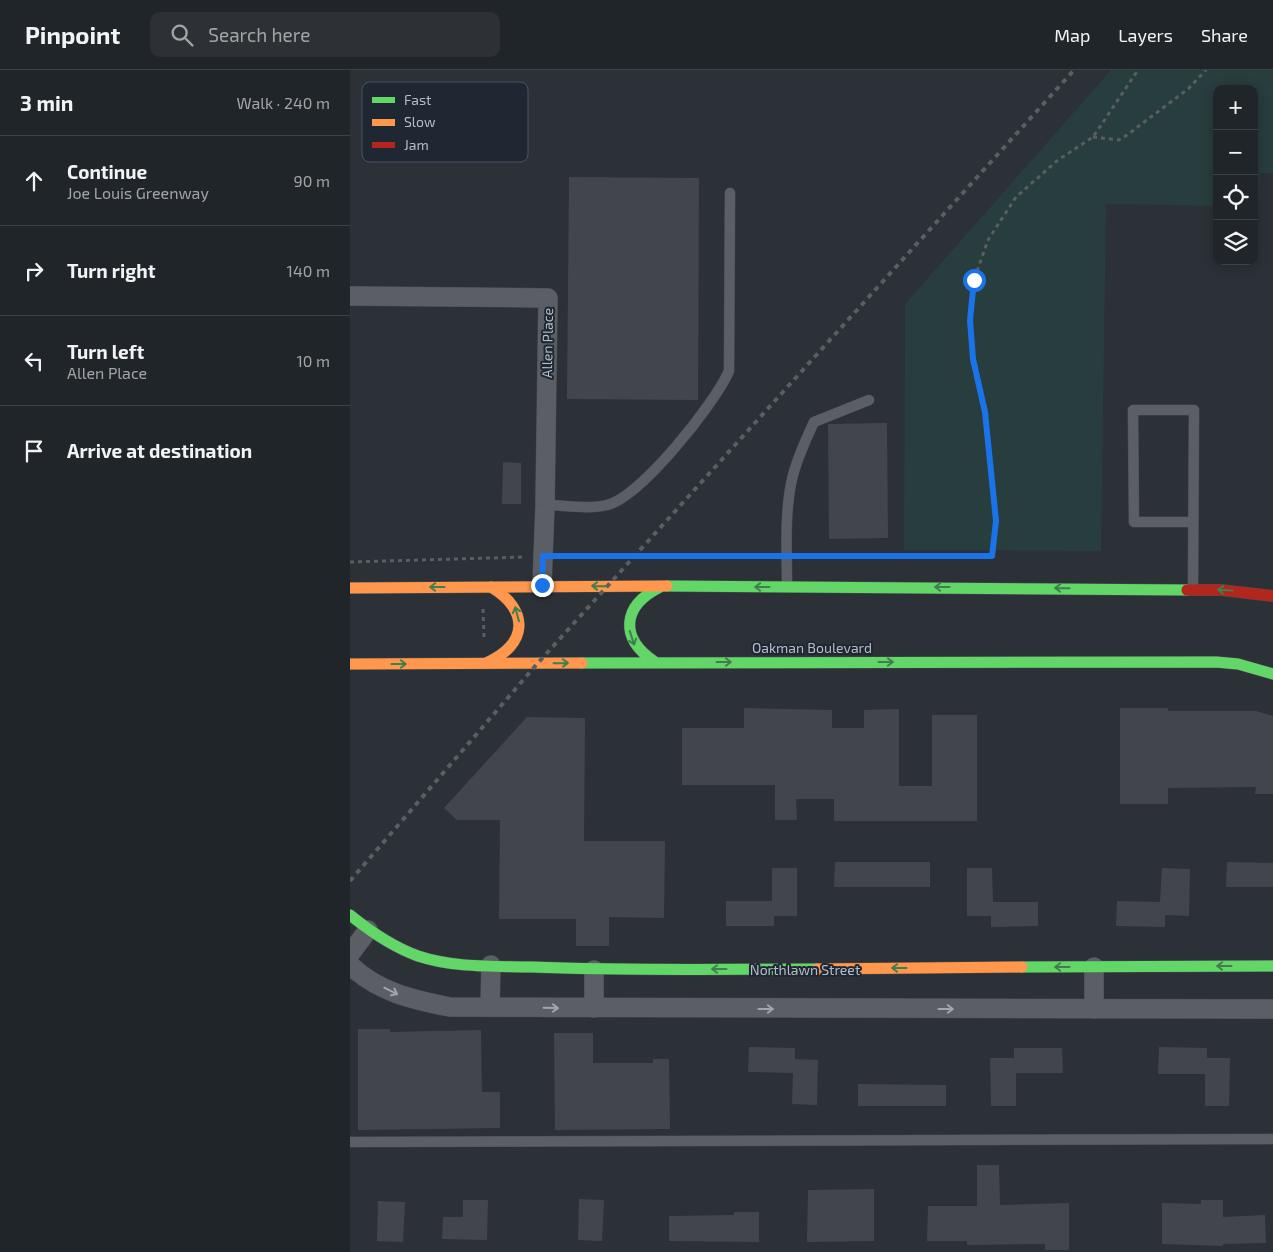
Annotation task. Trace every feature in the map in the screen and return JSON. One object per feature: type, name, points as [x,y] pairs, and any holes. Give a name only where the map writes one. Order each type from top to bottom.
[{"type":"street","name":"Allen Place","points":[[350,296],[548,298],[542,585]]},
{"type":"street","points":[[350,588],[542,585],[1273,591]]},
{"type":"street","points":[[486,663],[506,654],[515,641],[520,625],[514,605],[500,590],[490,586]]},
{"type":"street","points":[[656,662],[647,658],[634,646],[629,628],[629,619],[636,602],[643,595],[660,587]]},
{"type":"street","points":[[1253,592],[1273,596]]},
{"type":"street","name":"Oakman Boulevard","points":[[350,664],[1216,662],[1238,664],[1273,674]]},
{"type":"street","name":"Northlawn Street","points":[[350,915],[368,930],[390,944],[419,956],[456,964],[594,970],[1273,966]]},
{"type":"street","points":[[350,954],[368,930]]},
{"type":"street","points":[[350,965],[360,974],[381,986],[412,1000],[450,1007],[1273,1009]]},
{"type":"street","points":[[490,1007],[491,965]]},
{"type":"street","points":[[1094,967],[1094,1009]]},
{"type":"street","points":[[594,970],[594,1008]]},
{"type":"lane","points":[[545,505],[606,506],[628,496],[708,408],[723,385],[729,371],[730,193]]},
{"type":"lane","points":[[786,587],[787,520],[792,476],[802,447],[814,422],[869,400]]},
{"type":"lane","points":[[1192,522],[1134,522],[1134,410],[1194,410],[1193,589]]},
{"type":"lane","points":[[350,1142],[1273,1139]]},
{"type":"path","points":[[350,562],[543,556],[992,556],[996,521],[985,412],[973,359],[970,320],[974,280],[988,240],[1016,197],[1058,160],[1092,137],[1138,70]]},
{"type":"path","points":[[1092,137],[1119,140],[1123,138],[1188,88],[1206,70]]},
{"type":"path","points":[[483,602],[484,639]]},
{"type":"green space","points":[[1111,70],[1273,70],[1273,173],[1260,173],[1258,206],[1258,85],[1213,85],[1213,206],[1106,204],[1101,551],[904,550],[905,304]]},
{"type":"building","points":[[569,177],[699,178],[698,400],[567,399]]},
{"type":"building","points":[[887,423],[888,538],[829,539],[828,424]]},
{"type":"building","points":[[503,462],[521,463],[521,504],[502,504]]},
{"type":"building","points":[[744,708],[832,710],[832,728],[864,728],[864,710],[899,709],[899,786],[932,786],[932,715],[977,715],[977,821],[834,821],[834,799],[796,799],[797,820],[775,820],[775,785],[682,785],[682,728],[744,728]]},
{"type":"building","points":[[1120,708],[1168,708],[1168,711],[1256,711],[1273,716],[1273,794],[1255,794],[1256,787],[1168,788],[1168,804],[1120,804]]},
{"type":"building","points":[[527,717],[585,718],[584,841],[665,841],[664,918],[609,917],[609,946],[576,946],[576,919],[499,919],[500,820],[457,820],[444,808]]},
{"type":"building","points":[[835,862],[930,862],[930,887],[834,887]]},
{"type":"building","points":[[1227,862],[1273,863],[1273,887],[1226,887]]},
{"type":"building","points":[[772,868],[797,868],[797,916],[774,916],[774,926],[726,926],[726,901],[772,901]]},
{"type":"building","points":[[967,868],[992,868],[993,902],[1038,902],[1038,926],[991,927],[991,916],[967,916]]},
{"type":"building","points":[[1162,868],[1190,869],[1189,916],[1165,915],[1165,927],[1116,926],[1117,901],[1160,902]]},
{"type":"building","points":[[358,1029],[390,1029],[390,1032],[481,1030],[482,1092],[500,1092],[500,1128],[358,1130]]},
{"type":"building","points":[[554,1033],[593,1033],[593,1063],[653,1063],[653,1059],[669,1059],[670,1129],[555,1130]]},
{"type":"building","points":[[749,1047],[795,1048],[795,1059],[818,1060],[817,1105],[792,1104],[793,1073],[748,1072]]},
{"type":"building","points":[[1159,1047],[1207,1048],[1207,1058],[1230,1058],[1229,1106],[1205,1106],[1205,1074],[1158,1074]]},
{"type":"building","points":[[1014,1048],[1062,1048],[1063,1073],[1016,1073],[1016,1106],[991,1106],[990,1058],[1014,1058]]},
{"type":"building","points":[[858,1084],[946,1085],[946,1106],[858,1106]]},
{"type":"building","points":[[977,1165],[999,1165],[1000,1205],[1069,1203],[1069,1250],[1045,1250],[1045,1244],[967,1245],[967,1241],[927,1241],[928,1206],[977,1206]]},
{"type":"building","points":[[874,1189],[874,1241],[807,1242],[808,1190]]},
{"type":"building","points":[[579,1199],[604,1200],[602,1241],[578,1240]]},
{"type":"building","points":[[463,1200],[488,1200],[487,1240],[442,1239],[443,1217],[463,1217]]},
{"type":"building","points":[[1201,1200],[1223,1200],[1223,1217],[1265,1215],[1266,1243],[1223,1244],[1223,1246],[1162,1244],[1162,1203],[1201,1204]]},
{"type":"building","points":[[378,1201],[405,1202],[403,1242],[377,1241]]},
{"type":"building","points":[[734,1212],[759,1212],[759,1242],[669,1241],[669,1216],[734,1215]]},
{"type":"railway","points":[[350,881],[537,664],[1074,70]]},
{"type":"traffic: fast","points":[[667,586],[1187,590]]},
{"type":"traffic: fast","points":[[655,662],[643,653],[635,643],[630,623],[632,613],[638,603],[660,587]]},
{"type":"traffic: fast","points":[[582,663],[1216,662],[1238,664],[1273,674]]},
{"type":"traffic: fast","points":[[350,915],[382,939],[418,956],[446,963],[603,969],[817,969]]},
{"type":"traffic: fast","points":[[1022,967],[1273,966]]},
{"type":"traffic: slow","points":[[350,588],[667,586]]},
{"type":"traffic: slow","points":[[486,663],[500,656],[510,647],[519,627],[518,616],[513,606],[504,596],[491,587]]},
{"type":"traffic: slow","points":[[350,664],[582,663]]},
{"type":"traffic: slow","points":[[817,969],[1022,967]]},
{"type":"traffic: jam","points":[[1187,590],[1221,590],[1273,596]]},
{"type":"route","points":[[542,585],[543,556],[634,558],[992,556],[996,521],[985,412],[973,359],[970,320],[974,280]]}]
